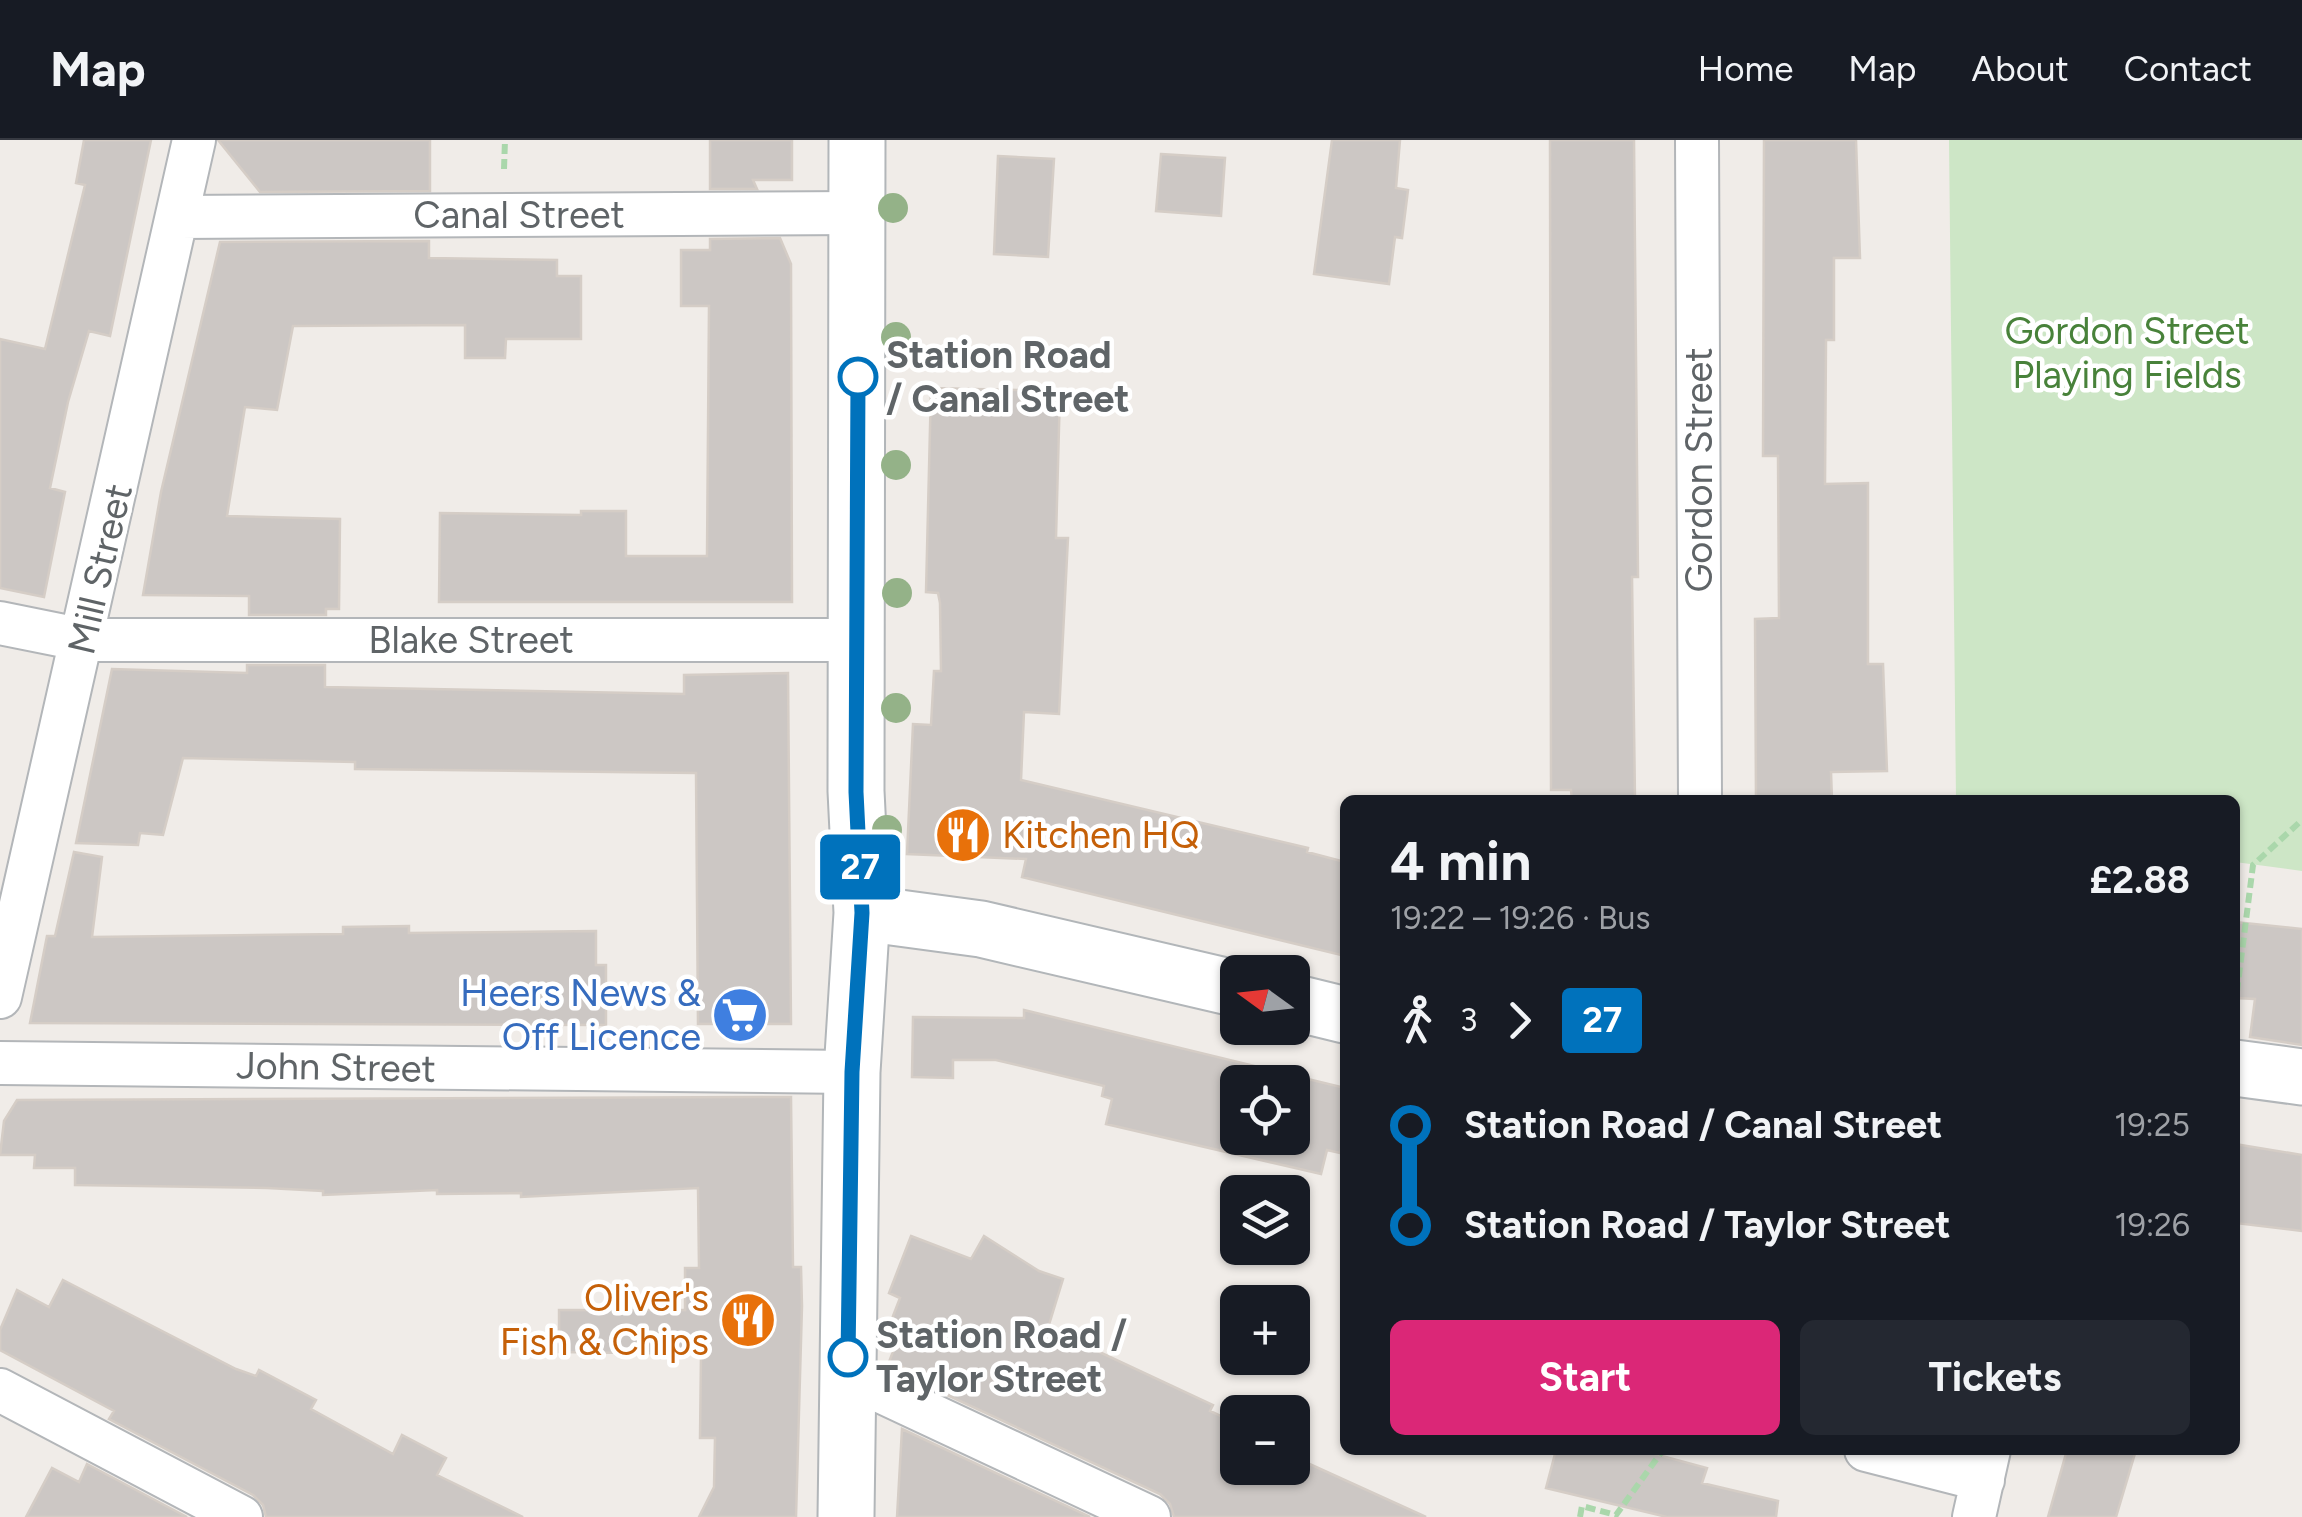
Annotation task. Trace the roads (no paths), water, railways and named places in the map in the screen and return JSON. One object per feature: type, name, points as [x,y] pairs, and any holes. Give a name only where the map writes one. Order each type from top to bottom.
[{"type":"street","name":"Mill Street","points":[[0,997],[84,640],[194,140]]},
{"type":"street","points":[[846,1517],[852,1072],[862,913],[856,792],[856,140]]},
{"type":"street","name":"Gordon Street","points":[[1697,140],[1700,795]]},
{"type":"street","name":"Canal Street","points":[[179,216],[858,213]]},
{"type":"street","name":"Blake Street","points":[[0,623],[84,640],[858,640]]},
{"type":"street","points":[[862,913],[980,929],[1220,986]]},
{"type":"street","points":[[1310,1006],[1340,1014]]},
{"type":"street","name":"John Street","points":[[0,1063],[852,1072]]},
{"type":"street","points":[[2240,1069],[2302,1077]]},
{"type":"street","points":[[848,1376],[1150,1517]]},
{"type":"street","points":[[0,1390],[242,1517]]},
{"type":"street","points":[[1884,1455],[1982,1482]]},
{"type":"place","name":"Station Road / Canal Street","points":[[858,377]]},
{"type":"place","name":"Kitchen HQ","points":[[963,835]]},
{"type":"place","name":"Heers News & Off Licence","points":[[740,1015]]},
{"type":"place","name":"Oliver's Fish & Chips","points":[[748,1320]]},
{"type":"place","name":"Station Road / Taylor Street","points":[[848,1357]]},
{"type":"park label","name":"Gordon Street Playing Fields","points":[[2127,353]]}]
